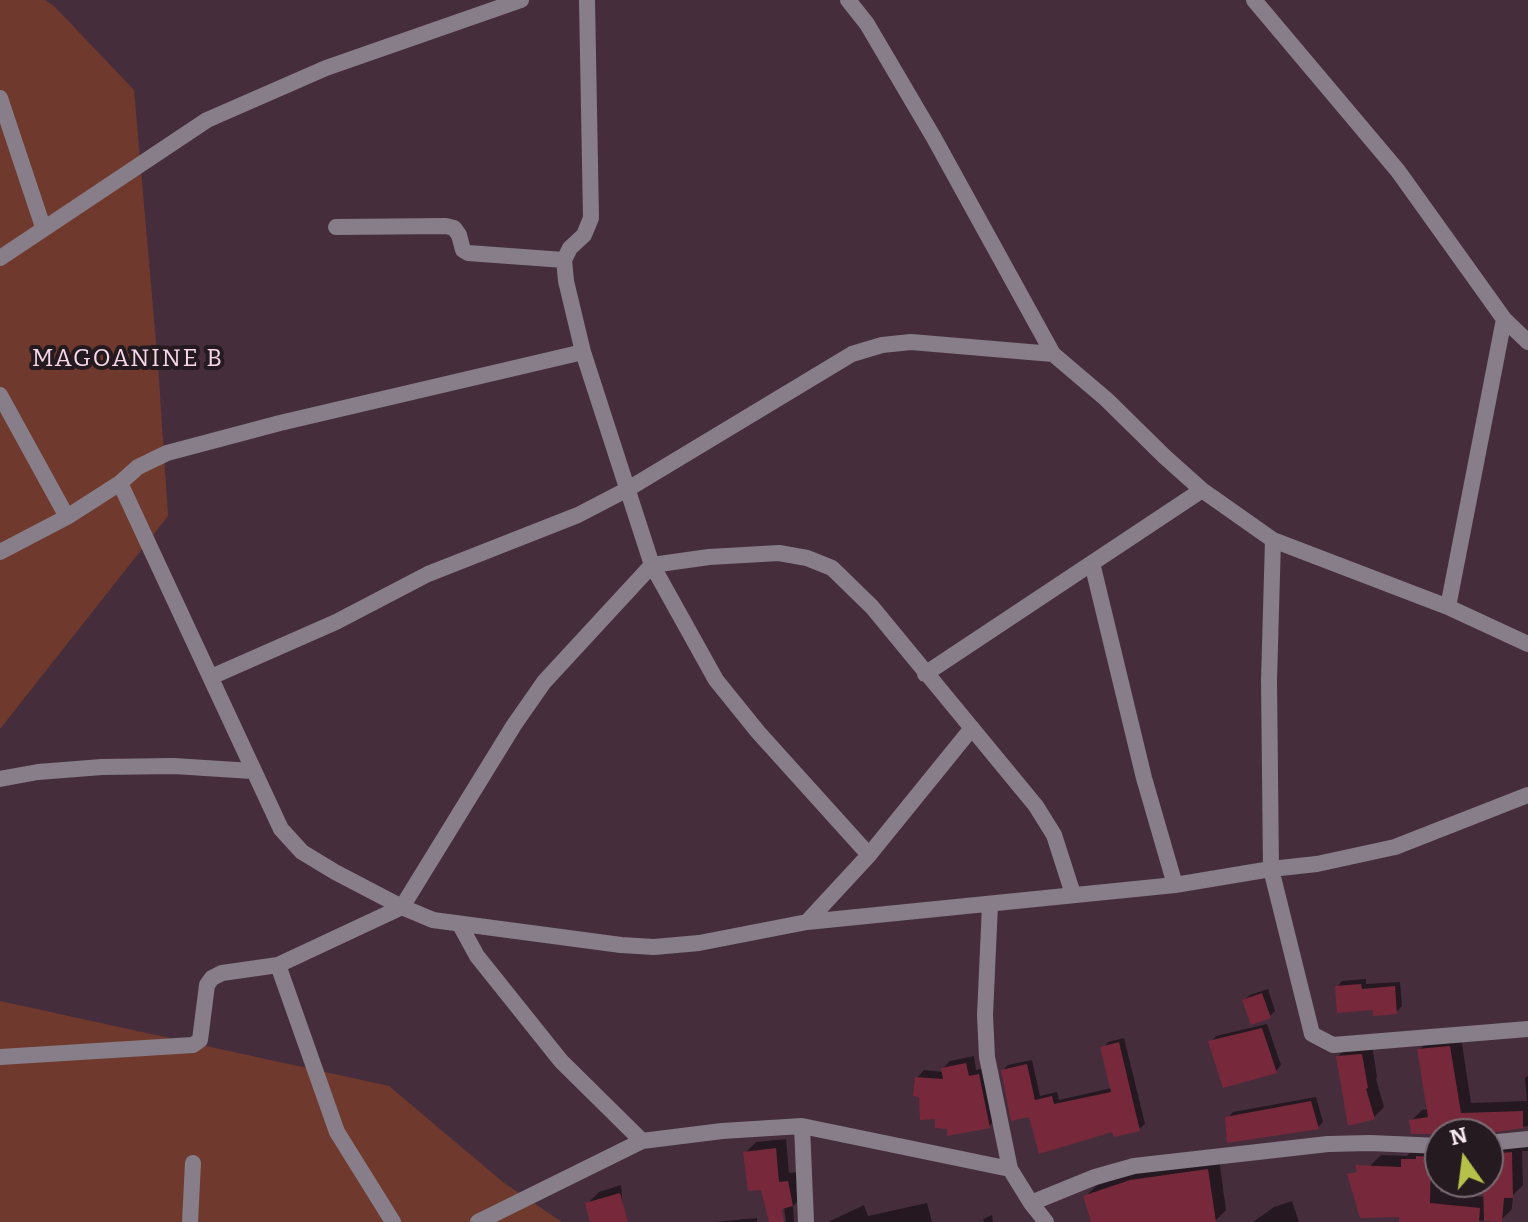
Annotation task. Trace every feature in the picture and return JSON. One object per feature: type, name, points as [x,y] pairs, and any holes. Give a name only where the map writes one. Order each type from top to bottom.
[{"type":"street","points":[[0,258],[207,120],[326,68],[521,0]]},
{"type":"street","points":[[587,0],[591,218],[584,235],[570,248],[564,260],[566,281],[583,352],[652,565],[716,680],[758,732],[869,855]]},
{"type":"street","points":[[848,0],[867,24],[926,125],[1053,354],[1106,399],[1202,490],[1273,540],[1448,607],[1528,644]]},
{"type":"street","points":[[1254,0],[1398,171],[1504,319],[1528,342]]},
{"type":"street","points":[[0,98],[43,227]]},
{"type":"street","points":[[336,227],[446,226],[454,228],[463,250],[468,253],[564,260]]},
{"type":"street","points":[[1448,607],[1504,319]]},
{"type":"street","points":[[211,677],[336,622],[428,574],[578,515],[628,489],[852,354],[882,345],[911,342],[1053,354]]},
{"type":"street","points":[[0,552],[67,517],[120,483],[138,467],[167,453],[280,423],[583,352]]},
{"type":"street","points":[[0,395],[67,517]]},
{"type":"street","points":[[120,483],[281,829],[302,852],[402,907],[433,920],[654,947],[699,943],[807,922],[1175,885],[1317,864],[1395,847],[1528,795]]},
{"type":"street","points":[[925,674],[1202,490]]},
{"type":"street","points":[[1273,540],[1269,680],[1271,869],[1312,1034],[1333,1045],[1528,1029]]},
{"type":"street","points":[[0,1057],[193,1045],[200,1040],[207,985],[212,978],[222,973],[278,965],[402,907],[514,725],[544,682],[652,565],[709,557],[779,553],[807,558],[832,568],[872,607],[1036,806],[1054,835],[1073,894]]},
{"type":"street","points":[[1092,563],[1144,778],[1175,885]]},
{"type":"street","points":[[807,922],[869,855],[972,728]]},
{"type":"street","points":[[0,779],[38,772],[102,767],[174,766],[252,771]]},
{"type":"street","points":[[990,905],[985,1015],[987,1057],[1010,1169],[1046,1222]]},
{"type":"street","points":[[460,925],[477,956],[561,1061],[642,1141]]},
{"type":"street","points":[[278,965],[337,1132],[393,1222]]},
{"type":"street","points":[[478,1222],[642,1141],[722,1131],[802,1126],[1010,1169]]},
{"type":"street","points":[[802,1126],[806,1222]]},
{"type":"street","points":[[1504,1141],[1528,1139]]},
{"type":"street","points":[[1031,1203],[1095,1177],[1134,1166],[1328,1144],[1424,1145]]},
{"type":"street","points":[[190,1222],[193,1163]]},
{"type":"shaded area","points":[[0,0],[45,0],[134,90],[168,516],[0,729]]},
{"type":"shaded area","points":[[0,1001],[389,1086],[504,1183],[562,1222],[0,1222]]},
{"type":"building","points":[[1361,984],[1362,989],[1395,986],[1397,1014],[1373,1016],[1373,1010],[1337,1013],[1335,986]]},
{"type":"building","points":[[1262,993],[1271,1018],[1251,1025],[1242,1000]]},
{"type":"building","points":[[1262,1028],[1277,1073],[1223,1088],[1208,1041]]},
{"type":"building","points":[[1119,1042],[1140,1131],[1114,1137],[1112,1132],[1039,1154],[1029,1117],[1011,1121],[1001,1070],[1027,1064],[1035,1100],[1052,1096],[1054,1104],[1111,1092],[1100,1047]]},
{"type":"building","points":[[1450,1046],[1461,1113],[1523,1111],[1523,1128],[1504,1131],[1504,1118],[1424,1118],[1424,1134],[1411,1134],[1409,1120],[1428,1117],[1417,1049]]},
{"type":"building","points":[[1362,1054],[1366,1089],[1375,1119],[1348,1126],[1336,1056]]},
{"type":"building","points":[[966,1063],[969,1076],[979,1074],[990,1128],[947,1136],[947,1129],[935,1128],[935,1119],[920,1120],[919,1097],[913,1096],[915,1077],[943,1079],[941,1068]]},
{"type":"building","points":[[1311,1101],[1319,1129],[1227,1143],[1225,1117]]},
{"type":"building","points":[[776,1148],[779,1182],[788,1181],[793,1206],[782,1209],[784,1222],[769,1222],[761,1190],[748,1191],[743,1152]]},
{"type":"building","points":[[1512,1152],[1513,1198],[1504,1198],[1504,1153]]},
{"type":"building","points":[[1416,1156],[1424,1157],[1424,1198],[1430,1198],[1430,1203],[1480,1208],[1479,1222],[1399,1222],[1399,1217],[1360,1218],[1347,1174],[1357,1172],[1355,1165],[1401,1167],[1401,1159],[1416,1159]]},
{"type":"building","points":[[1208,1169],[1216,1222],[1091,1222],[1083,1196],[1130,1180]]},
{"type":"building","points":[[620,1193],[628,1222],[590,1222],[585,1203]]},
{"type":"building","points":[[1483,1198],[1504,1198],[1502,1222],[1484,1221]]},
{"type":"district","name":"MAGOANINE B","points":[[128,359]]}]
